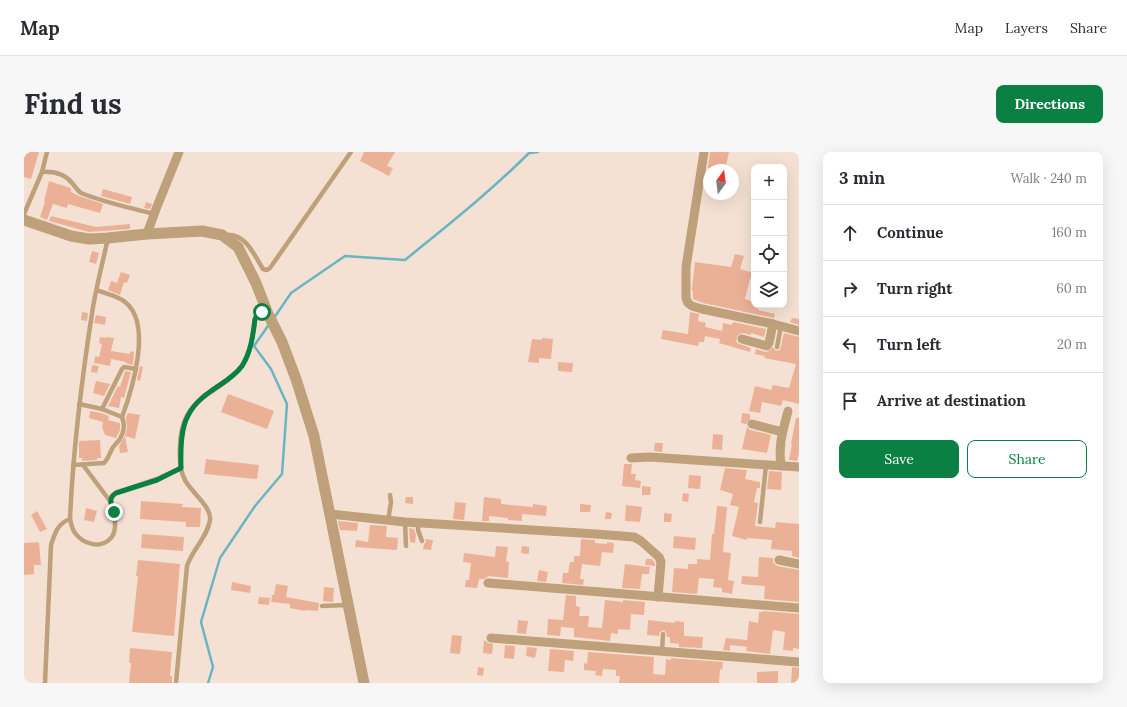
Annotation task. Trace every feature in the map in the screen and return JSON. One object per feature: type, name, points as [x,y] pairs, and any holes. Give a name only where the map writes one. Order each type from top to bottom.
[{"type":"street","points":[[147,234],[179,152]]},
{"type":"street","points":[[704,152],[686,267],[686,298],[688,303],[702,309],[799,331]]},
{"type":"street","points":[[24,220],[71,236],[89,239],[147,234],[202,232],[222,235],[238,247],[256,283],[269,316],[282,342],[296,378],[314,436],[364,683]]},
{"type":"street","points":[[742,339],[766,346],[769,343],[777,325]]},
{"type":"street","points":[[781,466],[779,453],[780,441],[788,410]]},
{"type":"street","points":[[752,424],[782,432]]},
{"type":"street","points":[[631,458],[650,457],[799,467]]},
{"type":"street","points":[[330,514],[388,521],[634,537],[659,556],[661,562],[658,597]]},
{"type":"street","points":[[779,560],[799,564]]},
{"type":"street","points":[[488,583],[799,608]]},
{"type":"street","points":[[491,638],[799,662]]},
{"type":"lane","points":[[24,214],[42,172],[47,152]]},
{"type":"lane","points":[[222,235],[232,234],[240,237],[247,244],[263,268],[267,270],[270,268],[350,152]]},
{"type":"lane","points":[[42,172],[61,174],[67,178],[76,190],[88,195],[118,205],[150,213]]},
{"type":"lane","points":[[83,465],[110,501],[115,521],[114,531],[112,538],[104,544],[94,545],[85,542],[76,534],[71,526],[70,519],[72,465],[79,404],[97,290],[108,238]]},
{"type":"lane","points":[[72,465],[104,462],[108,458],[112,448],[120,439],[124,422],[122,417],[131,392],[136,369],[138,328],[135,313],[125,302],[97,290]]},
{"type":"lane","points":[[176,683],[187,566],[190,557],[204,536],[210,520],[209,510],[200,501],[185,480],[181,468],[180,442],[182,428],[193,407],[205,395],[231,377],[242,366],[250,350],[257,315],[262,312],[269,316]]},
{"type":"lane","points":[[777,325],[777,347]]},
{"type":"lane","points":[[102,409],[122,369],[124,367],[136,369]]},
{"type":"lane","points":[[79,404],[102,409],[122,417]]},
{"type":"lane","points":[[760,522],[766,465]]},
{"type":"lane","points":[[110,501],[111,496],[116,493],[157,480],[181,468]]},
{"type":"lane","points":[[388,521],[391,502],[390,495]]},
{"type":"lane","points":[[46,683],[51,545],[57,527],[63,521],[70,519]]},
{"type":"lane","points":[[405,522],[406,546]]},
{"type":"lane","points":[[418,523],[418,530],[422,541]]},
{"type":"lane","points":[[322,606],[348,605]]},
{"type":"lane","points":[[662,652],[663,634]]},
{"type":"building","points":[[24,152],[39,152],[31,179],[24,177]]},
{"type":"building","points":[[364,152],[395,152],[387,166],[393,168],[389,176],[360,161]]},
{"type":"building","points":[[710,152],[729,152],[726,164],[708,164]]},
{"type":"building","points":[[49,181],[71,188],[71,192],[79,196],[103,204],[100,213],[68,204],[67,208],[53,204],[47,220],[40,217],[45,202]]},
{"type":"building","points":[[103,189],[132,197],[130,204],[101,196]]},
{"type":"building","points":[[146,202],[152,204],[150,209],[144,208]]},
{"type":"building","points":[[51,216],[96,227],[130,224],[130,229],[89,232],[49,221]]},
{"type":"building","points":[[92,251],[99,253],[96,264],[89,262]]},
{"type":"building","points":[[735,254],[744,256],[740,269],[751,272],[751,278],[745,299],[751,301],[751,308],[758,308],[758,310],[775,314],[774,318],[703,303],[693,299],[692,288],[695,262],[731,267]]},
{"type":"building","points":[[121,272],[130,275],[127,283],[124,282],[120,295],[108,290],[111,281],[117,283]]},
{"type":"building","points":[[82,312],[88,313],[87,321],[81,320]]},
{"type":"building","points":[[690,312],[699,314],[698,321],[706,323],[705,327],[722,331],[723,323],[732,325],[733,322],[766,329],[764,337],[751,333],[751,335],[743,333],[738,335],[736,340],[737,343],[751,348],[750,352],[719,343],[720,339],[705,336],[704,342],[699,342],[698,346],[661,339],[663,330],[688,334]]},
{"type":"building","points":[[96,315],[106,317],[105,325],[94,323]]},
{"type":"building","points":[[792,318],[799,319],[799,325],[790,322]]},
{"type":"building","points":[[784,333],[799,337],[799,404],[783,400],[781,406],[762,402],[760,413],[749,411],[755,386],[771,390],[773,385],[789,388],[796,364],[764,358],[765,356],[755,354],[756,349],[766,352],[773,347],[776,351],[780,350]]},
{"type":"building","points":[[100,337],[114,338],[111,351],[130,354],[130,351],[134,352],[133,365],[111,359],[110,366],[94,363],[95,356],[99,357],[102,344],[99,343]]},
{"type":"building","points":[[542,338],[553,339],[551,359],[539,358],[539,363],[528,362],[532,339],[542,340]]},
{"type":"building","points":[[558,362],[573,363],[572,372],[558,371]]},
{"type":"building","points":[[92,365],[99,366],[97,373],[91,372]]},
{"type":"building","points":[[140,366],[143,367],[140,381],[137,380]]},
{"type":"building","points":[[125,371],[131,372],[124,398],[121,397],[119,408],[108,406],[118,386],[120,387]]},
{"type":"building","points":[[96,381],[110,384],[104,396],[93,393]]},
{"type":"building","points":[[228,394],[274,411],[267,429],[221,412]]},
{"type":"building","points":[[90,411],[109,416],[108,420],[120,423],[120,430],[116,438],[105,435],[102,427],[103,422],[89,418]]},
{"type":"building","points":[[128,413],[140,415],[135,439],[125,436],[127,428],[126,417]]},
{"type":"building","points":[[742,413],[750,414],[750,419],[746,424],[741,423]]},
{"type":"building","points":[[796,418],[799,418],[799,452],[797,461],[789,460]]},
{"type":"building","points":[[747,427],[750,430],[771,435],[767,453],[742,449]]},
{"type":"building","points":[[713,434],[723,435],[722,450],[712,449]]},
{"type":"building","points":[[125,436],[128,452],[120,453],[119,446]]},
{"type":"building","points":[[100,440],[101,458],[97,458],[97,460],[82,461],[82,458],[79,458],[79,441]]},
{"type":"building","points":[[655,443],[663,443],[662,452],[654,451]]},
{"type":"building","points":[[206,459],[259,465],[257,479],[204,474]]},
{"type":"building","points":[[624,464],[632,464],[631,474],[636,474],[635,480],[641,481],[640,488],[622,486]]},
{"type":"building","points":[[725,468],[747,470],[745,479],[760,482],[760,488],[757,488],[754,502],[758,503],[755,526],[775,528],[776,522],[799,524],[799,558],[792,556],[792,551],[771,549],[772,540],[747,538],[747,540],[732,536],[739,507],[730,505],[733,494],[720,490]]},
{"type":"building","points":[[769,471],[782,472],[781,490],[767,489]]},
{"type":"building","points":[[689,475],[701,476],[700,489],[688,488]]},
{"type":"building","points":[[642,486],[651,487],[650,495],[642,495]]},
{"type":"building","points":[[683,493],[689,494],[688,502],[682,501]]},
{"type":"building","points":[[406,497],[413,497],[413,504],[405,503]]},
{"type":"building","points":[[484,497],[501,499],[501,504],[533,507],[533,504],[547,506],[546,516],[522,514],[522,521],[489,516],[489,521],[482,521]]},
{"type":"building","points":[[141,501],[183,504],[182,507],[201,508],[200,527],[186,527],[186,522],[140,519]]},
{"type":"building","points":[[455,502],[466,503],[464,520],[453,519]]},
{"type":"building","points":[[580,504],[591,505],[590,512],[580,512]]},
{"type":"building","points":[[626,505],[642,507],[640,522],[625,521]]},
{"type":"building","points":[[717,506],[727,507],[723,552],[731,553],[728,580],[734,581],[732,594],[722,592],[722,588],[713,587],[714,579],[699,578],[697,594],[672,592],[674,568],[688,569],[688,564],[697,564],[697,559],[710,560],[712,534],[714,534]]},
{"type":"building","points":[[86,508],[97,511],[94,522],[84,520]]},
{"type":"building","points":[[37,511],[47,529],[40,532],[31,515]]},
{"type":"building","points":[[606,512],[612,513],[611,519],[605,519]]},
{"type":"building","points":[[664,513],[672,514],[671,522],[664,522]]},
{"type":"building","points":[[338,521],[358,523],[357,531],[340,530]]},
{"type":"building","points":[[370,525],[387,526],[386,537],[398,538],[397,550],[355,547],[356,540],[368,542]]},
{"type":"building","points":[[409,528],[414,529],[416,535],[415,543],[410,542]]},
{"type":"building","points":[[142,534],[184,537],[183,551],[141,548]]},
{"type":"building","points":[[674,536],[696,538],[695,550],[673,548]]},
{"type":"building","points":[[425,539],[433,540],[431,550],[423,549],[426,542]]},
{"type":"building","points":[[581,539],[595,540],[595,543],[614,543],[613,553],[602,552],[600,566],[582,564],[580,579],[584,579],[583,585],[562,583],[563,573],[568,573],[570,562],[574,562],[574,556],[580,556]]},
{"type":"building","points":[[39,542],[41,565],[34,565],[34,574],[24,575],[24,543]]},
{"type":"building","points":[[496,546],[508,547],[506,561],[509,562],[508,578],[489,576],[484,579],[479,579],[477,588],[465,587],[466,580],[469,580],[471,563],[463,562],[464,553],[495,557]]},
{"type":"building","points":[[522,546],[529,547],[529,554],[521,553]]},
{"type":"building","points":[[759,557],[773,558],[773,562],[777,566],[799,570],[799,602],[764,599],[765,586],[741,584],[742,576],[758,577]]},
{"type":"building","points":[[646,559],[652,559],[655,566],[645,565]]},
{"type":"building","points":[[138,560],[180,564],[174,636],[132,632],[138,576],[136,576]]},
{"type":"building","points":[[625,564],[650,567],[649,574],[642,574],[640,589],[622,588]]},
{"type":"building","points":[[539,570],[548,572],[546,582],[537,581]]},
{"type":"building","points":[[232,582],[251,586],[250,593],[231,590]]},
{"type":"building","points":[[276,584],[288,586],[286,597],[319,603],[318,611],[305,611],[290,608],[290,604],[271,602]]},
{"type":"building","points":[[324,587],[334,588],[333,602],[323,601]]},
{"type":"building","points":[[566,595],[576,596],[576,606],[580,607],[579,616],[589,616],[588,627],[602,628],[605,600],[645,602],[644,615],[631,614],[630,630],[618,629],[618,634],[611,633],[610,641],[574,637],[574,628],[561,627],[560,636],[547,635],[548,619],[563,620]]},
{"type":"building","points":[[259,597],[270,598],[269,605],[258,604]]},
{"type":"building","points":[[759,612],[799,614],[799,649],[793,648],[793,651],[783,650],[785,632],[773,630],[770,654],[746,651],[747,647],[730,645],[730,651],[723,650],[726,638],[747,640],[749,621],[758,623]]},
{"type":"building","points":[[518,620],[528,621],[526,634],[517,633]]},
{"type":"building","points":[[648,620],[675,623],[675,621],[684,622],[684,636],[703,637],[702,648],[679,647],[679,644],[670,643],[670,637],[667,637],[664,630],[660,632],[659,636],[647,635]]},
{"type":"building","points":[[452,635],[462,636],[460,654],[450,653]]},
{"type":"building","points":[[484,640],[493,644],[492,654],[483,653]]},
{"type":"building","points":[[505,645],[515,646],[514,659],[504,658]]},
{"type":"building","points":[[527,647],[537,648],[535,658],[526,656]]},
{"type":"building","points":[[130,648],[172,652],[170,676],[172,676],[172,683],[129,683],[131,663],[129,663]]},
{"type":"building","points":[[550,649],[574,651],[573,661],[565,660],[564,672],[548,671]]},
{"type":"building","points":[[588,652],[654,657],[653,674],[665,675],[666,659],[671,660],[671,658],[723,662],[722,670],[720,669],[719,683],[619,683],[620,676],[616,676],[616,670],[603,669],[602,676],[595,675],[596,671],[584,670],[584,663],[587,664]]},
{"type":"building","points":[[478,667],[484,668],[483,676],[477,675]]},
{"type":"building","points":[[792,667],[799,668],[799,683],[791,683]]},
{"type":"building","points":[[778,671],[778,683],[757,683],[757,672]]},
{"type":"waterway","points":[[274,318],[291,293],[345,256],[405,260],[484,195],[529,153],[538,152]]},
{"type":"waterway","points":[[208,683],[213,667],[201,622],[220,558],[255,506],[282,474],[287,404],[271,369],[254,346],[270,323]]},
{"type":"route","points":[[114,512],[110,501],[111,496],[157,480],[181,468],[180,442],[182,428],[187,417],[193,407],[205,395],[231,377],[242,366],[250,350],[255,319],[257,315],[262,312]]}]
